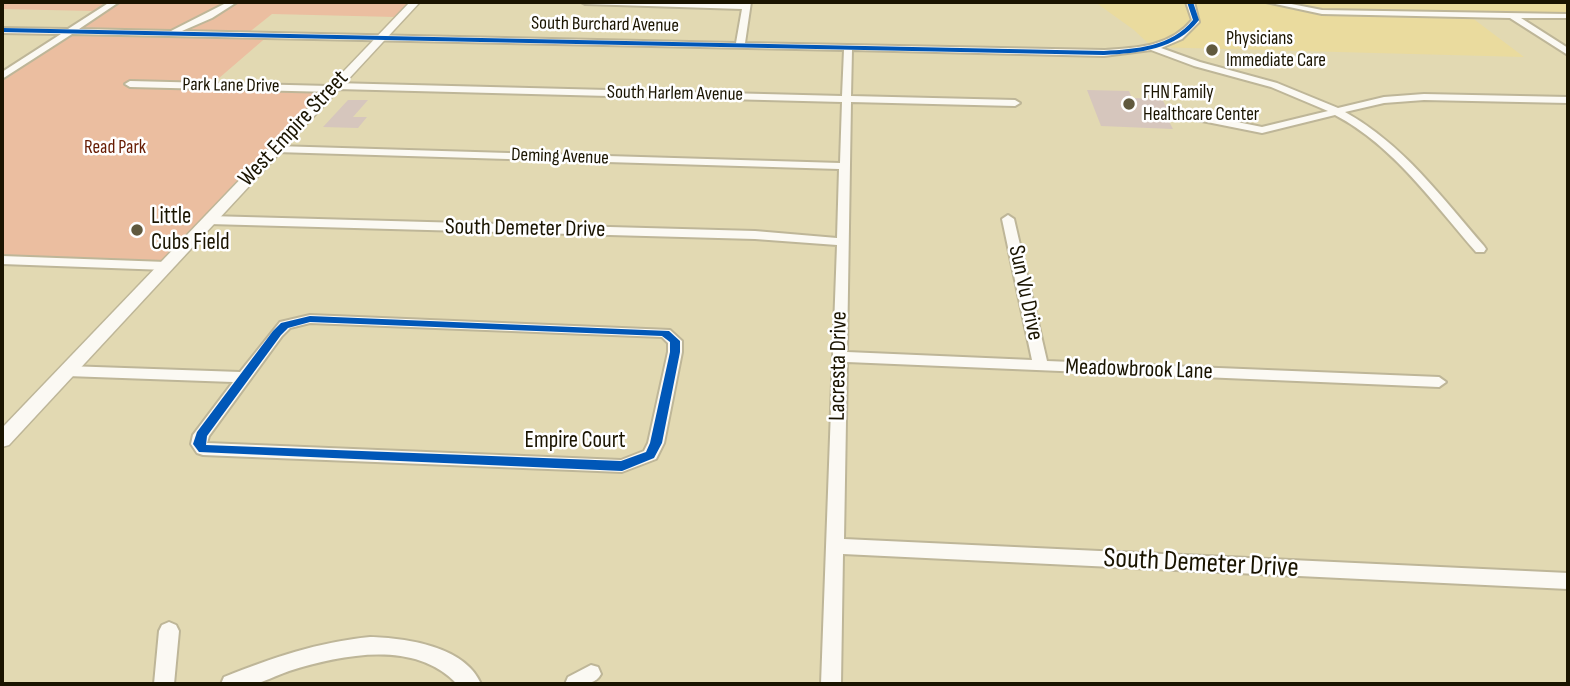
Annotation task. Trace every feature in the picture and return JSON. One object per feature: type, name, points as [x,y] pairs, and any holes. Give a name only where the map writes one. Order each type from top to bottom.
[{"type":"main road","name":"West Empire Street","points":[[2,440],[415,2]]},
{"type":"street","points":[[2,76],[115,2]]},
{"type":"street","points":[[170,33],[233,2]]},
{"type":"street","points":[[585,2],[747,4],[740,45]]},
{"type":"street","name":"South Burchard Avenue","points":[[2,30],[1104,53],[1152,47],[1179,38],[1191,30],[1196,20],[1190,2]]},
{"type":"street","points":[[1270,2],[1322,12],[1568,16]]},
{"type":"street","points":[[1512,15],[1568,52]]},
{"type":"street","name":"Lacresta Drive","points":[[831,684],[848,47]]},
{"type":"street","points":[[1152,47],[1193,65],[1271,84],[1335,111],[1382,142],[1480,248]]},
{"type":"street","name":"Park Lane Drive","points":[[131,84],[333,87]]},
{"type":"street","name":"South Harlem Avenue","points":[[333,87],[1014,103]]},
{"type":"street","points":[[1197,117],[1262,130],[1384,100],[1568,100]]},
{"type":"street","name":"Deming Avenue","points":[[276,149],[843,166]]},
{"type":"street","name":"Sun Vu Drive","points":[[1008,219],[1041,367]]},
{"type":"street","name":"South Demeter Drive","points":[[209,220],[755,235],[842,242]]},
{"type":"street","points":[[2,260],[166,266]]},
{"type":"street","points":[[2,273],[16,260]]},
{"type":"street","name":"Empire Court","points":[[310,318],[650,331],[665,333],[676,341],[656,443],[650,455],[622,466],[203,449],[199,444],[201,435],[243,377],[285,325],[310,318]]},
{"type":"street","name":"Meadowbrook Lane","points":[[840,357],[1438,382]]},
{"type":"street","points":[[67,371],[243,377]]},
{"type":"street","name":"South Demeter Drive","points":[[834,546],[1568,581]]},
{"type":"street","points":[[164,684],[169,631]]},
{"type":"street","points":[[231,684],[262,677],[327,650],[376,647],[416,650],[451,666],[471,684]]},
{"type":"shaded area","points":[[1095,2],[1568,2],[1568,16],[1467,14],[1524,57],[1152,47],[1134,30]]},
{"type":"green space","points":[[2,2],[107,2],[93,11],[2,9]]},
{"type":"green space","name":"Read Park","points":[[115,2],[410,2],[396,17],[272,14],[247,34],[269,35],[211,85],[332,89],[160,266],[2,261],[2,76]]},
{"type":"building","name":"FHN Family Healthcare Center","points":[[1087,90],[1129,91],[1132,98],[1162,99],[1168,110],[1163,110],[1173,129],[1101,126]]},
{"type":"building","points":[[348,100],[368,100],[353,117],[367,117],[358,128],[323,127]]},
{"type":"cycle path","points":[[2,30],[1104,53],[1155,47],[1179,37],[1196,20],[1190,2]]},
{"type":"cycle path","points":[[310,319],[665,333],[675,341],[675,352],[656,443],[650,455],[622,466],[203,449],[199,444],[201,435],[277,333],[285,325],[310,319]]},
{"type":"place","name":"Physicians Immediate Care","points":[[1212,50]]},
{"type":"place","name":"FHN Family Healthcare Center","points":[[1129,104]]},
{"type":"place","name":"Little Cubs Field","points":[[137,230]]}]
